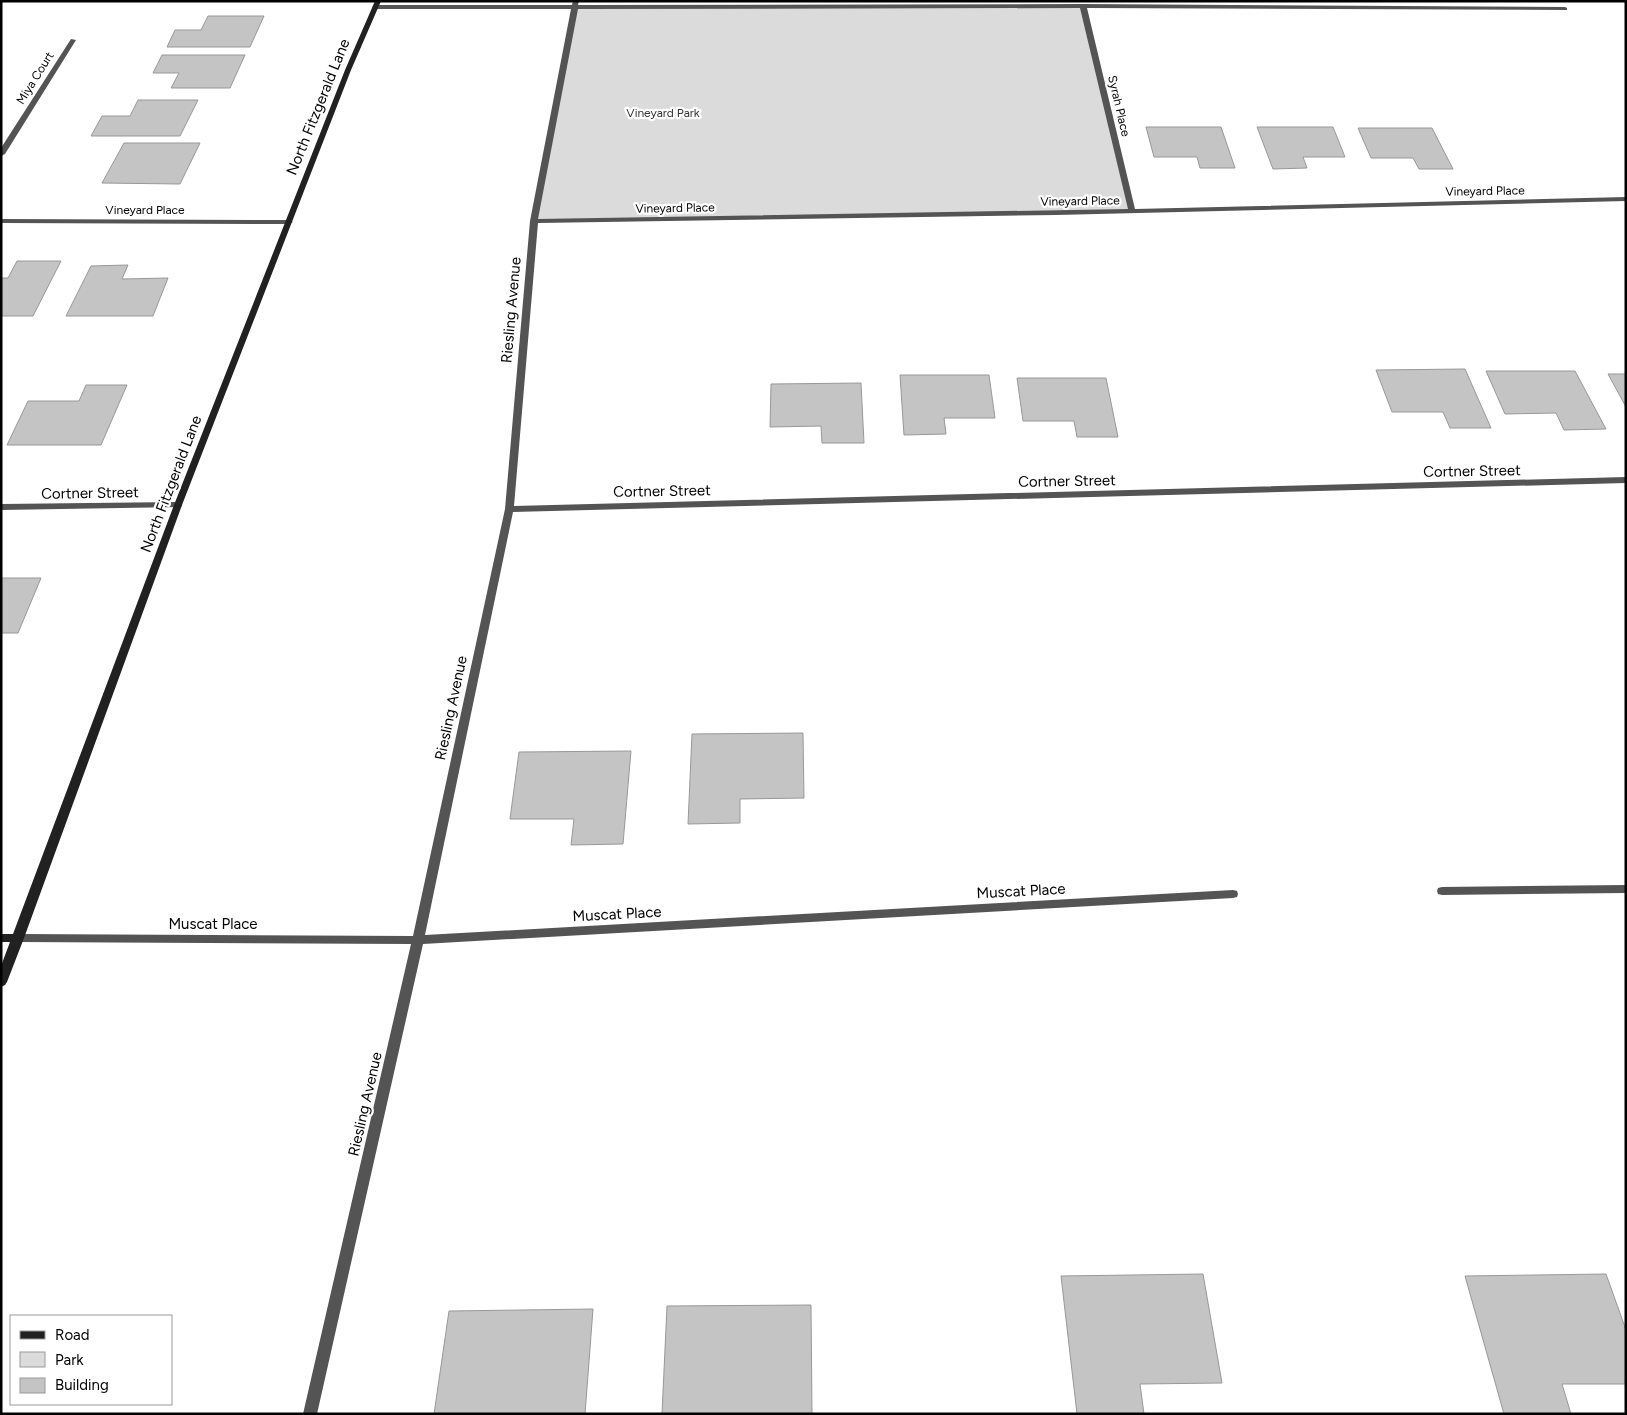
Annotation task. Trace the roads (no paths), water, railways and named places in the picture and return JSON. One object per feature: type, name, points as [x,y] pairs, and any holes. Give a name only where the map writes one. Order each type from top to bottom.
[{"type":"street","points":[[376,4],[1565,9],[1560,1]]},
{"type":"street","name":"North Fitzgerald Lane","points":[[1,982],[178,505],[348,70],[376,4]]},
{"type":"street","name":"Riesling Avenue","points":[[310,1414],[418,940],[509,509],[534,221],[576,4]]},
{"type":"street","name":"Syrah Place","points":[[1084,6],[1132,211]]},
{"type":"street","name":"Miya Court","points":[[1,154],[72,40]]},
{"type":"street","name":"Vineyard Place","points":[[534,221],[1132,211],[1626,199]]},
{"type":"street","name":"Vineyard Place","points":[[1,221],[289,222]]},
{"type":"street","name":"Cortner Street","points":[[509,509],[1626,480]]},
{"type":"street","name":"Cortner Street","points":[[1,507],[178,505]]},
{"type":"street","points":[[1442,891],[1626,889]]},
{"type":"street","name":"Muscat Place","points":[[1,938],[418,940],[1233,894]]},
{"type":"park label","name":"Vineyard Park","points":[[663,113]]}]
